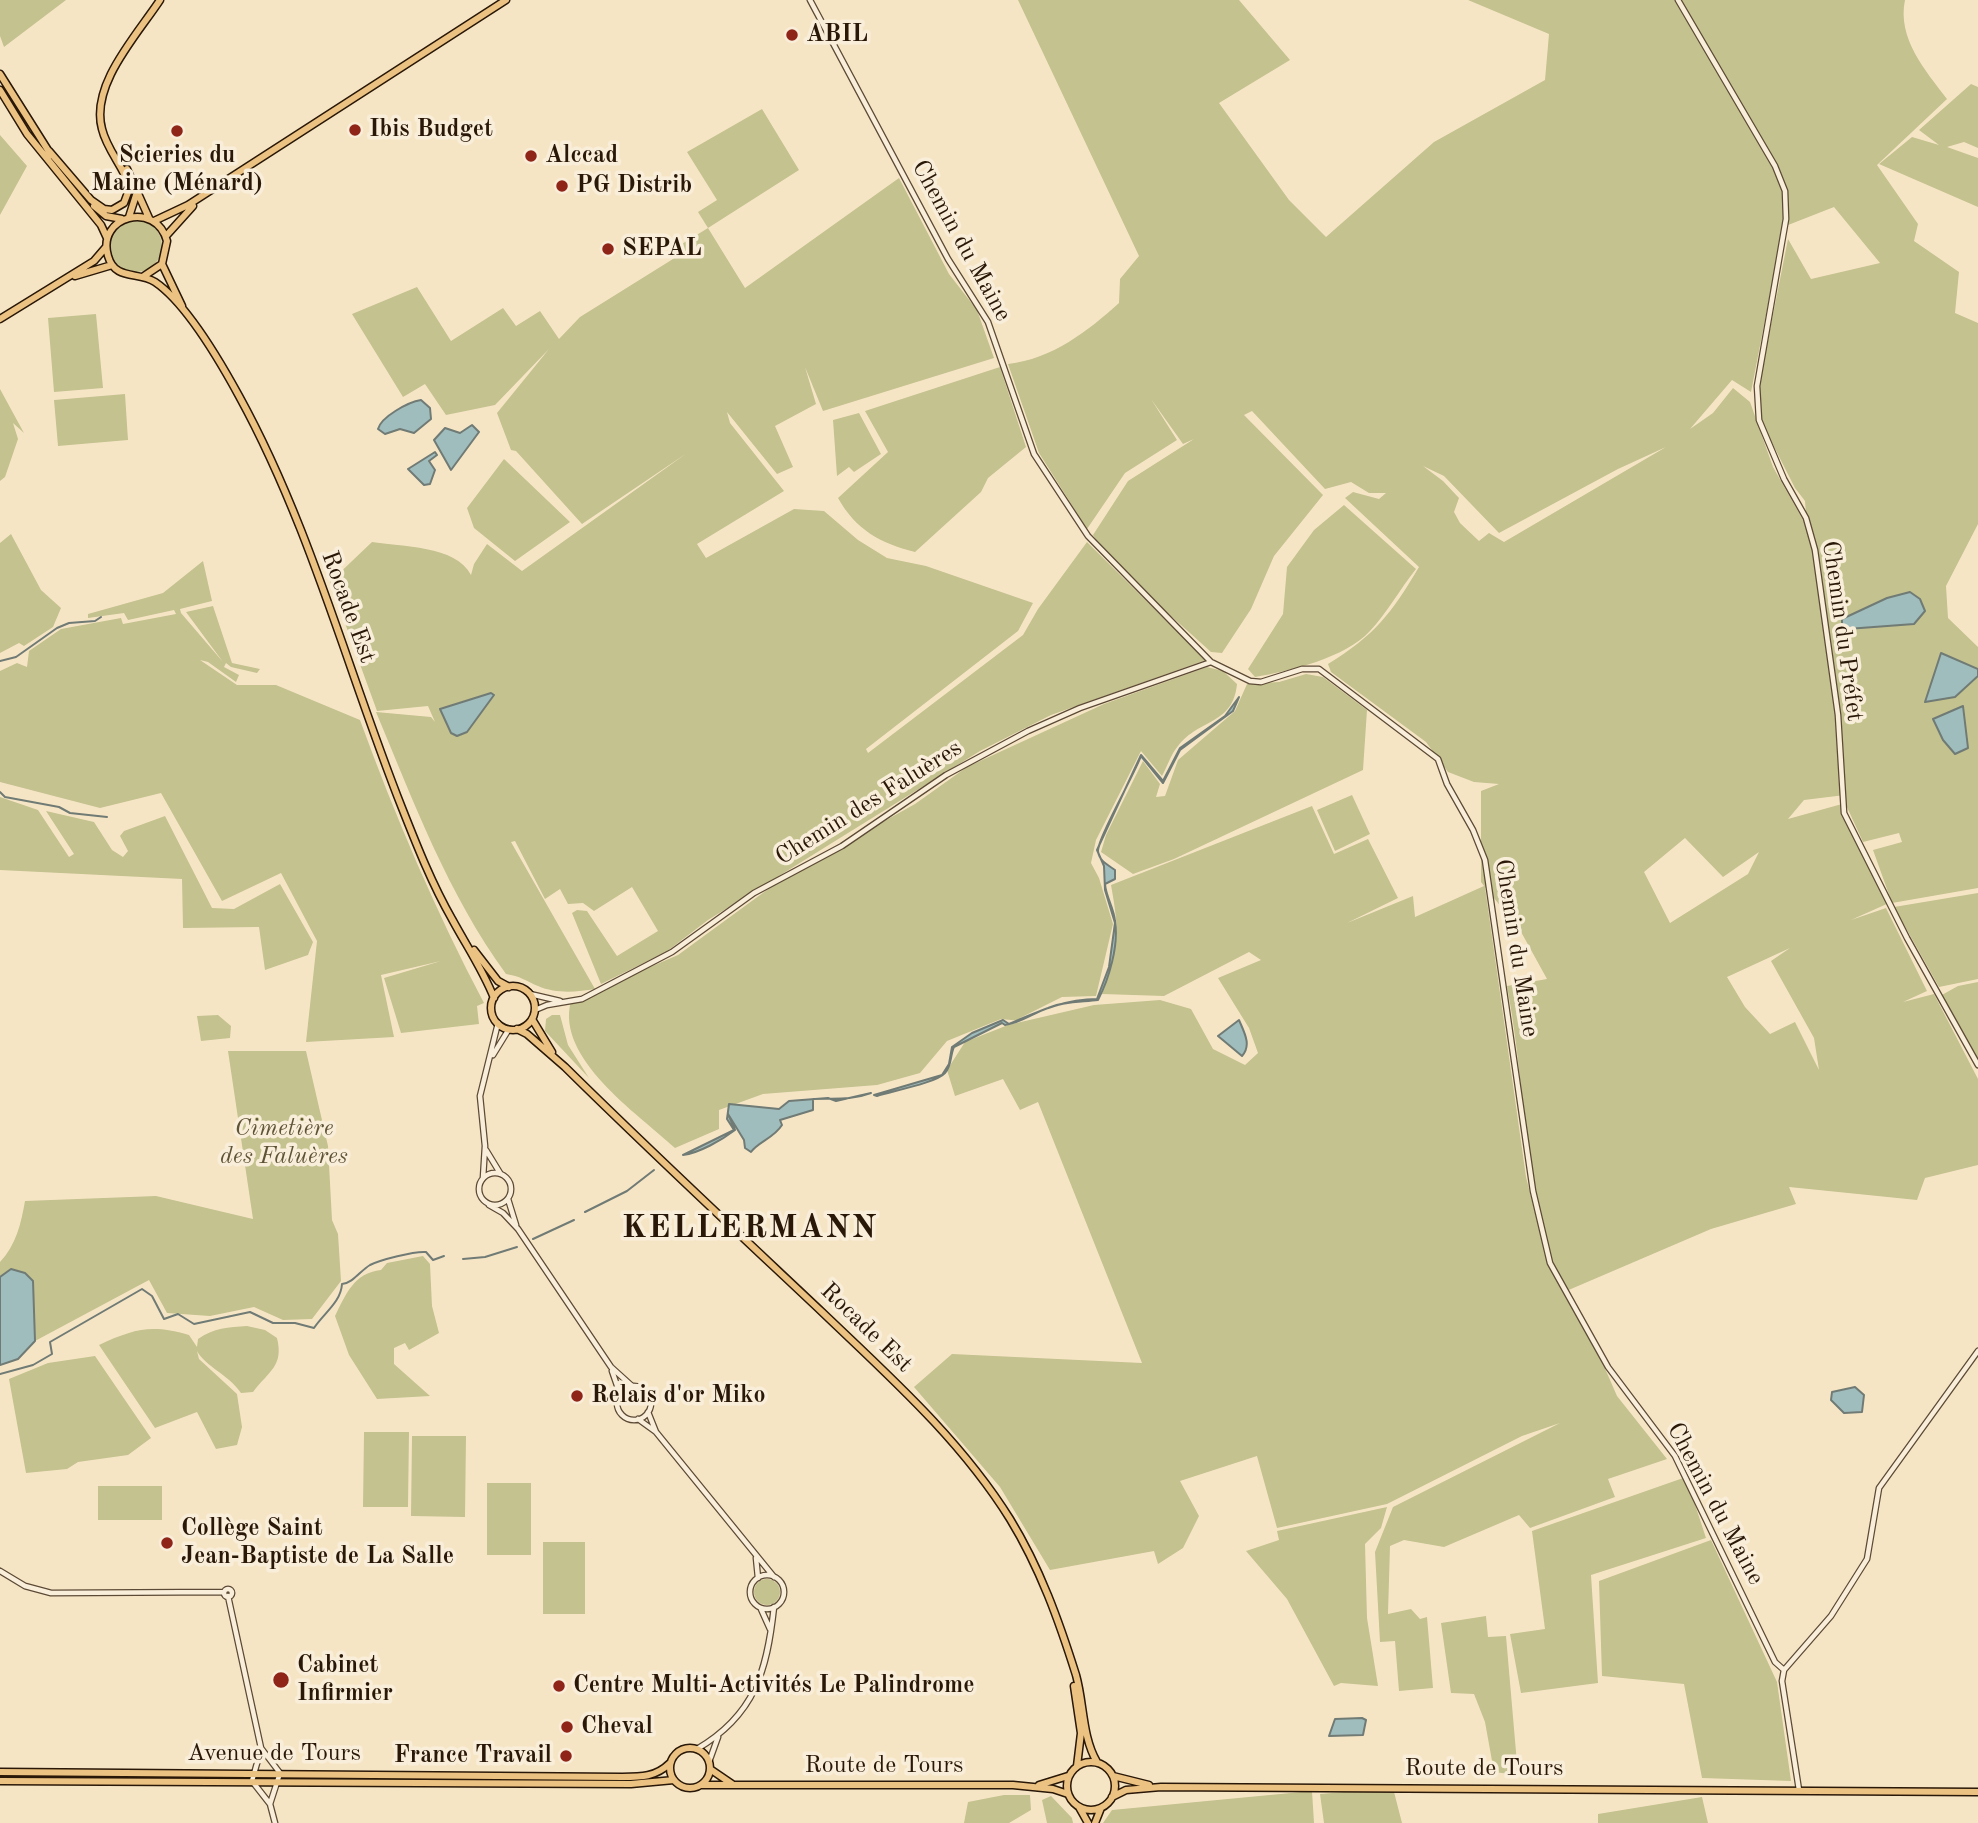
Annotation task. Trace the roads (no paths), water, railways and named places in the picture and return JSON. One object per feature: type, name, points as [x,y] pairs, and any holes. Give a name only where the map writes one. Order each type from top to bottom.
[{"type":"main road","points":[[49,151],[98,206],[111,210],[124,203],[130,187],[106,142],[100,122],[100,108],[106,89],[160,0]]},
{"type":"main road","points":[[0,74],[49,151],[100,213],[151,219],[176,212],[215,188],[506,0]]},
{"type":"main road","points":[[0,90],[27,134],[101,225],[112,265],[130,276],[144,276],[162,264],[168,246],[166,236],[151,219],[106,133],[103,111],[106,89]]},
{"type":"main road","points":[[166,236],[180,217],[215,188]]},
{"type":"main road","points":[[107,239],[126,218],[137,190]]},
{"type":"main road","points":[[0,322],[94,261],[106,247]]},
{"type":"main road","points":[[162,264],[190,320]]},
{"type":"main road","points":[[0,322],[75,276],[112,265]]},
{"type":"main road","points":[[144,276],[162,288],[190,320]]},
{"type":"main road","name":"Rocade Est","points":[[190,320],[238,395],[283,490],[401,806],[450,917],[494,998]]},
{"type":"main road","name":"Rocade Est","points":[[450,917],[486,968],[509,987]]},
{"type":"main road","points":[[509,987],[520,987],[530,994],[535,1010],[531,1019],[513,1029],[498,1023],[492,1011],[494,998],[509,987]]},
{"type":"main road","name":"Rocade Est","points":[[531,1019],[565,1067]]},
{"type":"main road","name":"Rocade Est","points":[[513,1029],[527,1034],[565,1067],[909,1395],[969,1460],[1011,1522],[1036,1567],[1072,1666],[1090,1748],[1097,1762]]},
{"type":"main road","name":"Rocade Est","points":[[1072,1666],[1081,1733],[1077,1766]]},
{"type":"main road","points":[[710,1765],[701,1785],[688,1788],[674,1780],[670,1763],[679,1751],[697,1749],[710,1765],[734,1785]]},
{"type":"main road","points":[[1088,1823],[1080,1807],[1068,1794],[1069,1776],[1077,1766],[1097,1762],[1113,1776],[1112,1797],[1101,1808],[1095,1823]]},
{"type":"main road","name":"Avenue de Tours","points":[[0,1772],[634,1777],[661,1772],[670,1763]]},
{"type":"main road","name":"Route de Tours","points":[[1033,1786],[1069,1776]]},
{"type":"main road","name":"Route de Tours","points":[[1113,1776],[1161,1787]]},
{"type":"main road","name":"Avenue de Tours","points":[[0,1781],[631,1784],[674,1780]]},
{"type":"main road","name":"Route de Tours","points":[[701,1785],[1033,1786],[1068,1794]]},
{"type":"main road","name":"Route de Tours","points":[[1112,1797],[1126,1790],[1161,1787],[1978,1792]]},
{"type":"main road","points":[[1080,1807],[1101,1808]]},
{"type":"street","name":"Chemin du Maine","points":[[810,0],[948,259],[988,322],[1027,439],[1039,464],[1088,536],[1211,662],[1250,681],[1261,682],[1302,669],[1320,669],[1430,752],[1442,766],[1447,784],[1479,842],[1485,860],[1532,1191],[1550,1263],[1608,1367],[1675,1456],[1775,1661],[1784,1670]]},
{"type":"street","name":"Chemin du Préfet","points":[[1678,0],[1775,166],[1785,191],[1785,228],[1756,386],[1756,407],[1773,454],[1811,531],[1838,715],[1844,814],[1907,938],[1978,1065]]},
{"type":"street","name":"Chemin des Faluères","points":[[535,1010],[582,999],[673,952],[732,906],[861,835],[966,763],[1056,718],[1211,662]]},
{"type":"street","name":"Chemin des Faluères","points":[[530,994],[560,1002]]},
{"type":"street","points":[[498,1023],[479,1105],[485,1146],[479,1193],[518,1229]]},
{"type":"street","points":[[491,1059],[513,1029]]},
{"type":"street","points":[[485,1146],[500,1174],[510,1183],[508,1199],[518,1229],[611,1367],[632,1386],[642,1388],[649,1395],[651,1404],[648,1412],[637,1419]]},
{"type":"street","points":[[483,1178],[491,1173],[500,1174]]},
{"type":"street","points":[[489,1205],[500,1205],[508,1199]]},
{"type":"street","points":[[1803,1790],[1782,1681],[1784,1670],[1831,1616],[1867,1559],[1880,1488],[1978,1351]]},
{"type":"street","points":[[611,1367],[620,1394],[617,1404],[622,1414],[637,1419],[656,1432]]},
{"type":"street","points":[[620,1394],[632,1386]]},
{"type":"street","points":[[648,1412],[656,1432],[756,1558],[781,1583],[784,1592],[781,1601],[774,1607],[761,1608]]},
{"type":"street","points":[[756,1558],[758,1578]]},
{"type":"street","points":[[0,1571],[25,1586],[51,1593],[226,1594],[261,1748],[269,1762],[280,1773],[270,1804]]},
{"type":"street","points":[[771,1633],[761,1608],[750,1594],[751,1586],[758,1578],[774,1577]]},
{"type":"street","points":[[697,1749],[721,1733],[741,1712],[756,1690],[771,1633],[774,1607]]},
{"type":"street","points":[[710,1765],[721,1733]]},
{"type":"street","points":[[261,1748],[252,1781],[264,1793],[275,1823]]},
{"type":"street","points":[[258,1763],[269,1762]]},
{"type":"street","points":[[264,1793],[274,1793]]},
{"type":"water","points":[[421,400],[430,408],[431,419],[414,433],[400,429],[385,434],[378,429],[384,420],[396,411]]},
{"type":"water","points":[[472,425],[479,432],[451,470],[434,440],[445,428],[460,433]]},
{"type":"water","points":[[435,452],[437,455],[429,461],[435,470],[430,484],[424,485],[408,469]]},
{"type":"water","points":[[1910,592],[1920,599],[1925,611],[1914,624],[1847,629],[1842,626],[1842,619],[1887,598]]},
{"type":"water","points":[[1941,653],[1978,669],[1978,676],[1955,697],[1925,702]]},
{"type":"water","points":[[491,693],[494,695],[467,732],[457,736],[451,733],[440,709]]},
{"type":"water","points":[[1239,697],[1233,711],[1180,750],[1163,783],[1141,756],[1125,791],[1141,755],[1163,781],[1180,748],[1225,716]]},
{"type":"water","points":[[1963,706],[1968,748],[1955,754],[1943,740],[1933,719]]},
{"type":"water","points":[[1101,858],[1115,870],[1115,879],[1105,884],[1115,923],[1105,890]]},
{"type":"water","points":[[1115,923],[1116,941],[1106,982],[1098,1000],[1062,1004],[1097,999],[1109,967]]},
{"type":"water","points":[[1003,1020],[1009,1024],[1002,1023],[954,1047],[949,1067],[945,1073],[940,1077],[874,1095],[942,1075],[949,1064],[952,1047],[972,1033]]},
{"type":"water","points":[[1239,1020],[1247,1043],[1242,1056],[1218,1036]]},
{"type":"water","points":[[813,1099],[813,1110],[780,1120],[782,1125],[779,1129],[751,1152],[745,1148],[744,1140],[728,1114],[735,1130],[710,1146],[683,1155],[734,1130],[727,1119],[729,1104],[779,1109],[789,1101]]},
{"type":"water","points":[[11,1269],[25,1273],[33,1281],[35,1341],[18,1359],[0,1365],[0,1277]]},
{"type":"water","points":[[1855,1387],[1864,1395],[1862,1412],[1844,1413],[1831,1400],[1832,1392]]},
{"type":"water","points":[[1335,1719],[1366,1720],[1363,1735],[1329,1736]]},
{"type":"waterway","points":[[0,661],[16,657],[57,628],[69,623],[95,621],[101,617]]},
{"type":"waterway","points":[[0,792],[5,797],[59,807],[70,813],[107,817]]},
{"type":"waterway","points":[[585,1212],[627,1191],[654,1170]]},
{"type":"waterway","points":[[533,1239],[574,1220]]},
{"type":"waterway","points":[[463,1259],[485,1257],[517,1247]]},
{"type":"waterway","points":[[0,1374],[33,1365],[52,1354],[50,1342],[142,1289],[152,1296],[164,1319],[178,1314],[194,1324],[250,1312],[273,1323],[295,1323],[314,1328],[335,1302],[342,1284],[370,1265],[414,1253],[426,1252],[433,1260],[444,1256]]},
{"type":"place","name":"ABIL","points":[[792,35]]},
{"type":"place","name":"Ibis Budget","points":[[355,130]]},
{"type":"place","name":"Scieries du Maine (Ménard)","points":[[177,131]]},
{"type":"place","name":"Alccad","points":[[531,156]]},
{"type":"place","name":"PG Distrib","points":[[562,186]]},
{"type":"place","name":"SEPAL","points":[[608,249]]},
{"type":"place","name":"Relais d'or Miko","points":[[577,1396]]},
{"type":"place","name":"Collège Saint Jean-Baptiste de La Salle","points":[[167,1543]]},
{"type":"place","name":"Cabinet Infirmier","points":[[281,1680]]},
{"type":"place","name":"Centre Multi-Activités Le Palindrome","points":[[559,1686]]},
{"type":"place","name":"Cheval","points":[[567,1727]]},
{"type":"place","name":"France Travail","points":[[566,1756]]},
{"type":"district","name":"KELLERMANN","points":[[750,1229]]},
{"type":"park label","name":"Cimetière des Faluères","points":[[284,1143]]}]
